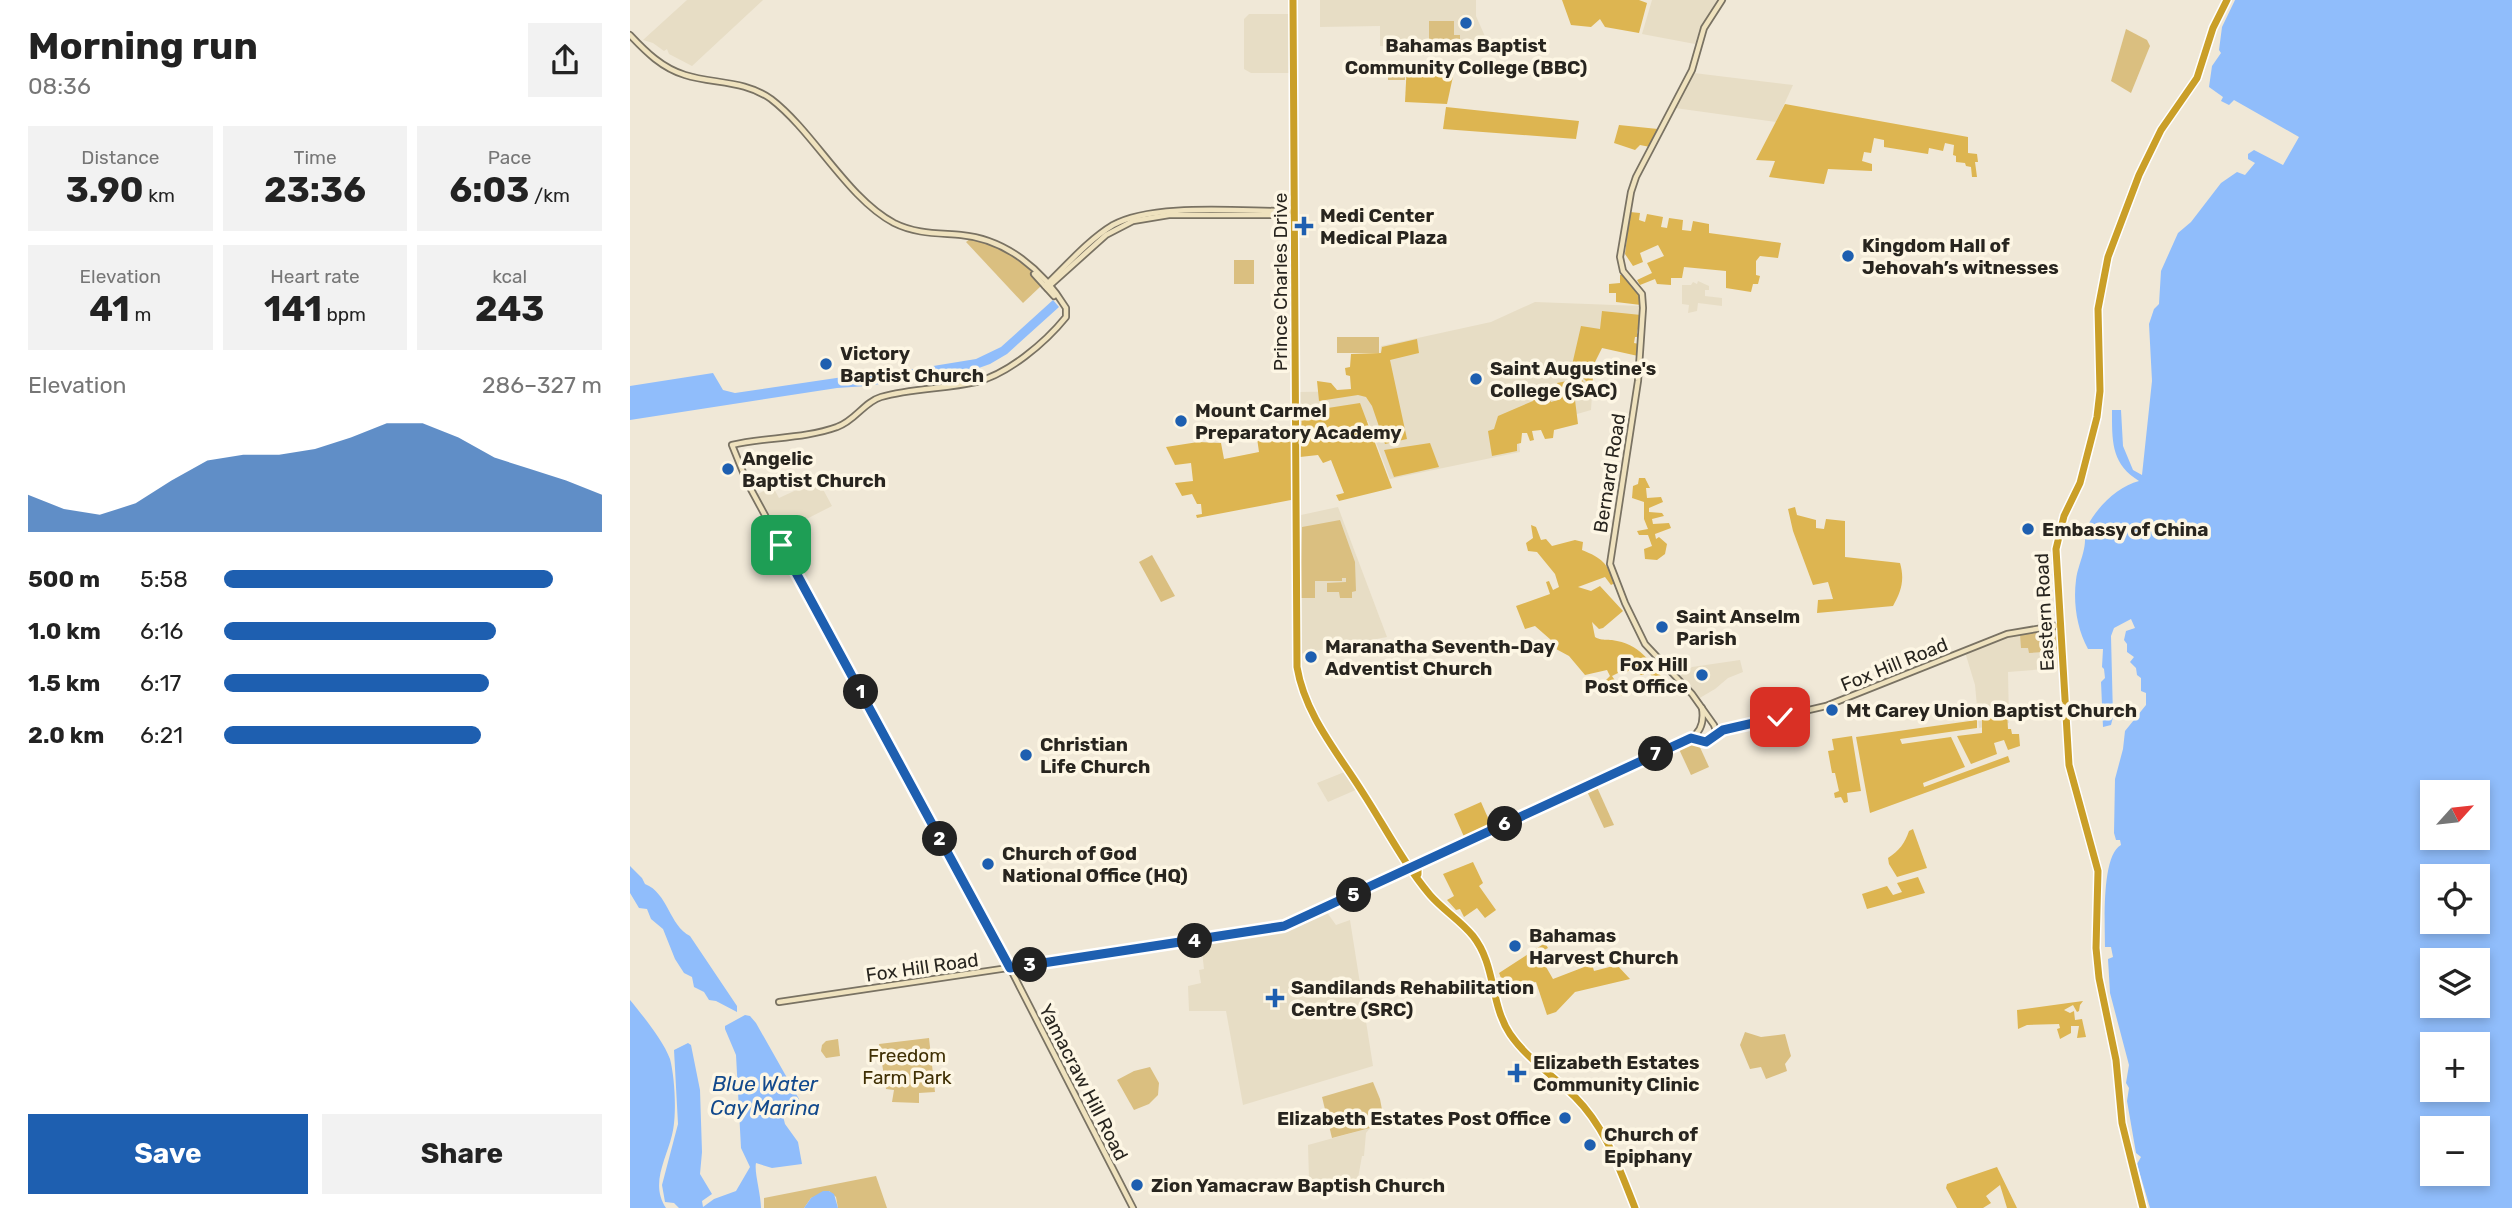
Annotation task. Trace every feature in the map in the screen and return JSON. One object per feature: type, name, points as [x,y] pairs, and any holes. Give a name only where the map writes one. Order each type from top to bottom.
[{"type":"highway","name":"Prince Charles Drive","points":[[1294,0],[1297,667],[1303,692],[1320,726],[1389,834],[1413,864],[1429,894],[1471,934],[1481,949],[1488,964],[1504,1023],[1514,1041],[1576,1098],[1602,1130],[1635,1208]]},
{"type":"highway","name":"Eastern Road","points":[[2143,1208],[2124,1132],[2116,1060],[2099,978],[2096,948],[2098,871],[2069,765],[2056,549],[2064,516],[2080,482],[2097,416],[2100,396],[2098,310],[2108,257],[2139,175],[2161,130],[2196,78],[2213,28],[2227,0]]},
{"type":"highway","name":"Prince Charles Drive","points":[[1413,864],[1450,914]]},
{"type":"highway","points":[[1413,864],[1418,867],[1418,874]]},
{"type":"main road","name":"Bernard Road","points":[[1705,715],[1678,678],[1645,645],[1609,560],[1638,381],[1643,308],[1642,294],[1626,276],[1621,264],[1620,250],[1626,230],[1630,195],[1636,177],[1692,70],[1704,28],[1722,0]]},
{"type":"main road","points":[[630,35],[650,56],[670,69],[698,79],[737,84],[772,100],[864,200],[891,221],[926,233],[986,239],[1028,263],[1047,286],[1106,230],[1136,216],[1160,211],[1295,213]]},
{"type":"main road","name":"Yamacraw Hill Road","points":[[1047,286],[1064,305],[1067,312],[1062,321],[1017,362],[992,377],[878,398],[850,421],[832,429],[732,445],[747,482],[1016,978],[1133,1208]]},
{"type":"main road","name":"Fox Hill Road","points":[[779,1002],[1272,929],[1309,916],[1413,864],[1694,740],[1706,742],[1716,731],[1826,706],[2007,634],[2060,625]]},
{"type":"main road","points":[[1705,715],[1716,731]]},
{"type":"main road","points":[[1694,740],[1705,715]]},
{"type":"main road","points":[[1002,969],[1006,967],[1006,961]]},
{"type":"main road","points":[[1016,978],[1015,972],[1021,967]]},
{"type":"shaded area","points":[[687,0],[763,0],[692,66],[669,54],[667,49],[664,51],[643,40]]},
{"type":"shaded area","points":[[1320,0],[1476,0],[1476,16],[1491,50],[1380,46],[1380,26],[1320,27]]},
{"type":"shaded area","points":[[1562,0],[1639,0],[1647,3],[1639,33],[1605,27],[1600,19],[1591,27],[1571,25]]},
{"type":"shaded area","points":[[1652,0],[1719,0],[1699,32],[1695,44],[1642,34]]},
{"type":"shaded area","points":[[1249,14],[1291,14],[1291,73],[1251,73],[1244,69],[1244,19]]},
{"type":"shaded area","points":[[1407,63],[1455,67],[1447,104],[1405,102]]},
{"type":"shaded area","points":[[1694,73],[1793,85],[1776,122],[1675,108]]},
{"type":"shaded area","points":[[1785,104],[1968,137],[1968,153],[1977,154],[1977,177],[1972,177],[1971,167],[1956,162],[1956,156],[1953,155],[1954,145],[1945,143],[1943,151],[1929,148],[1928,154],[1884,147],[1884,140],[1874,138],[1871,153],[1864,152],[1862,161],[1872,164],[1872,171],[1828,169],[1824,184],[1769,177],[1775,161],[1756,160]]},
{"type":"shaded area","points":[[1446,107],[1579,121],[1576,139],[1443,129]]},
{"type":"shaded area","points":[[1619,125],[1658,129],[1650,147],[1640,145],[1635,150],[1614,143]]},
{"type":"shaded area","points":[[1630,212],[1640,213],[1639,220],[1645,222],[1647,214],[1663,217],[1661,227],[1667,228],[1669,218],[1683,220],[1682,230],[1691,231],[1693,221],[1709,224],[1709,233],[1781,243],[1778,258],[1760,256],[1756,261],[1756,275],[1760,276],[1758,284],[1753,284],[1751,292],[1726,288],[1726,271],[1684,267],[1682,278],[1671,278],[1671,285],[1657,284],[1655,279],[1640,285],[1637,280],[1652,273],[1647,263],[1664,256],[1658,245],[1640,253],[1643,262],[1633,266],[1625,254]]},
{"type":"shaded area","points":[[1623,274],[1639,293],[1641,305],[1616,302],[1616,293],[1609,293],[1609,284],[1620,283],[1620,275]]},
{"type":"shaded area","points":[[1698,281],[1709,286],[1709,290],[1705,290],[1705,296],[1722,298],[1722,306],[1698,303],[1697,311],[1688,313],[1689,305],[1682,304],[1682,285],[1691,285],[1693,282],[1697,284]]},
{"type":"shaded area","name":"Saint Augustine's College (SAC)","points":[[1535,302],[1641,306],[1640,322],[1604,320],[1602,348],[1594,364],[1591,410],[1518,431],[1520,452],[1390,479],[1368,421],[1299,422],[1299,392],[1361,391],[1379,365],[1381,346],[1491,322]]},
{"type":"shaded area","points":[[1602,311],[1641,315],[1637,333],[1640,337],[1635,337],[1634,343],[1639,344],[1638,356],[1602,348],[1594,364],[1592,388],[1572,365],[1581,326],[1600,329]]},
{"type":"shaded area","points":[[1417,339],[1419,353],[1390,360],[1407,439],[1385,444],[1372,406],[1366,397],[1358,395],[1319,401],[1317,381],[1331,383],[1337,390],[1351,389],[1350,376],[1346,375],[1345,368],[1350,367],[1351,354],[1381,353],[1382,347]]},
{"type":"shaded area","points":[[1582,380],[1590,390],[1589,397],[1575,400],[1578,424],[1554,430],[1553,438],[1545,439],[1541,430],[1532,431],[1534,440],[1530,441],[1527,433],[1522,433],[1517,451],[1492,456],[1488,431],[1494,429],[1498,416],[1533,401],[1534,397],[1548,393],[1551,402],[1561,399],[1557,383],[1567,381],[1569,388],[1578,387]]},
{"type":"shaded area","points":[[1360,403],[1392,488],[1339,501],[1336,495],[1344,493],[1331,460],[1323,463],[1318,455],[1300,457],[1302,412]]},
{"type":"shaded area","points":[[1293,434],[1291,500],[1197,518],[1196,515],[1202,514],[1201,504],[1197,504],[1192,494],[1182,496],[1175,483],[1193,481],[1191,463],[1175,465],[1166,447],[1198,442],[1221,443],[1224,459],[1259,452],[1257,438]]},
{"type":"shaded area","points":[[1430,443],[1439,467],[1394,477],[1384,450]]},
{"type":"shaded area","points":[[1639,478],[1645,478],[1650,488],[1646,488],[1647,498],[1661,497],[1663,502],[1649,508],[1649,512],[1662,513],[1664,516],[1652,519],[1653,524],[1669,523],[1671,528],[1655,534],[1656,539],[1659,537],[1667,544],[1665,554],[1657,560],[1645,559],[1644,549],[1652,546],[1648,535],[1639,535],[1637,531],[1648,529],[1644,519],[1644,502],[1632,498],[1633,486],[1638,484]]},
{"type":"shaded area","points":[[818,480],[832,506],[777,534],[755,495],[773,487],[779,498]]},
{"type":"shaded area","points":[[1338,507],[1387,637],[1300,654],[1301,515]]},
{"type":"shaded area","points":[[1795,507],[1797,515],[1816,520],[1816,528],[1824,529],[1826,519],[1845,521],[1845,557],[1900,563],[1901,586],[1893,606],[1817,613],[1818,600],[1833,599],[1828,582],[1813,585],[1793,531],[1788,509]]},
{"type":"shaded area","points":[[1531,525],[1536,527],[1541,540],[1546,539],[1552,546],[1575,540],[1583,542],[1582,550],[1606,566],[1615,583],[1611,585],[1605,577],[1578,587],[1591,591],[1600,586],[1623,611],[1603,628],[1599,629],[1592,622],[1595,637],[1630,645],[1649,661],[1665,682],[1660,686],[1642,664],[1644,675],[1631,668],[1627,672],[1620,664],[1620,672],[1612,676],[1618,685],[1627,683],[1630,689],[1622,696],[1614,687],[1608,688],[1604,682],[1610,676],[1607,670],[1585,675],[1569,656],[1556,649],[1551,640],[1535,626],[1525,629],[1516,606],[1550,594],[1546,582],[1549,581],[1553,590],[1559,587],[1555,574],[1537,552],[1528,551],[1526,543],[1533,538]]},
{"type":"shaded area","points":[[2057,629],[2059,668],[2008,672],[2009,723],[1979,728],[1975,685],[1965,652],[2007,636]]},
{"type":"shaded area","points":[[1740,660],[1743,672],[1728,678],[1698,699],[1680,676],[1692,667]]},
{"type":"shaded area","points":[[1996,713],[2007,713],[2008,729],[2011,729],[2012,734],[2019,734],[2020,746],[2008,750],[2004,740],[1994,743],[1997,754],[1971,764],[1957,736],[1982,733],[1982,719],[1996,717]]},
{"type":"shaded area","points":[[1977,720],[1977,728],[1900,739],[1902,744],[1951,737],[1965,767],[1923,783],[1924,787],[2008,756],[2010,762],[1870,813],[1856,737]]},
{"type":"shaded area","points":[[1852,736],[1861,791],[1847,793],[1848,802],[1844,803],[1841,797],[1835,798],[1834,793],[1839,791],[1828,751],[1834,750],[1832,739]]},
{"type":"shaded area","points":[[1347,771],[1358,789],[1328,802],[1317,783]]},
{"type":"shaded area","points":[[1481,802],[1492,827],[1465,839],[1454,814]]},
{"type":"shaded area","points":[[1913,829],[1927,868],[1897,877],[1888,858],[1898,850]]},
{"type":"shaded area","points":[[1473,862],[1483,883],[1479,886],[1496,910],[1485,918],[1477,908],[1464,917],[1460,909],[1456,910],[1447,900],[1454,896],[1443,874]]},
{"type":"shaded area","points":[[1918,877],[1925,893],[1867,909],[1862,894],[1887,886],[1893,895],[1902,892],[1897,883]]},
{"type":"shaded area","name":"Sandilands Rehabilitation Centre (SRC)","points":[[1326,911],[1336,925],[1350,920],[1373,1066],[1243,1105],[1226,1011],[1189,1011],[1188,986],[1201,983],[1199,970],[1204,969],[1201,943],[1274,933]]},
{"type":"shaded area","points":[[1545,943],[1548,948],[1538,953],[1553,979],[1592,964],[1594,971],[1617,965],[1630,979],[1575,992],[1556,1012],[1547,1015],[1536,982],[1506,990],[1499,973]]},
{"type":"shaded area","points":[[2083,1001],[2077,1012],[2073,1005],[2064,1010],[2070,1013],[2074,1011],[2075,1020],[2082,1019],[2086,1037],[2077,1038],[2079,1026],[2071,1026],[2071,1033],[2060,1039],[2057,1029],[2060,1028],[2059,1024],[2027,1025],[2018,1029],[2017,1010]]},
{"type":"shaded area","points":[[1370,1128],[1366,1133],[1357,1184],[1354,1186],[1309,1179],[1308,1145]]},
{"type":"shaded area","points":[[1997,1167],[2017,1208],[2007,1208],[2000,1185],[1986,1196],[1991,1203],[1983,1208],[1957,1208],[1946,1188],[1947,1184]]},
{"type":"green space","points":[[1429,21],[1454,21],[1454,35],[1460,35],[1460,44],[1429,45]]},
{"type":"green space","points":[[2126,29],[2147,40],[2150,46],[2131,93],[2111,81]]},
{"type":"green space","points":[[1388,61],[1405,63],[1405,80],[1388,80]]},
{"type":"green space","points":[[970,239],[1011,254],[1028,268],[1041,286],[1023,303],[966,242]]},
{"type":"green space","points":[[1234,260],[1254,260],[1254,284],[1234,284]]},
{"type":"green space","points":[[1337,337],[1379,337],[1379,353],[1337,353]]},
{"type":"green space","points":[[1340,520],[1355,562],[1356,591],[1352,592],[1352,598],[1340,598],[1339,592],[1327,592],[1327,583],[1346,582],[1346,578],[1342,578],[1342,581],[1315,581],[1315,598],[1300,598],[1302,527]]},
{"type":"green space","points":[[1152,555],[1175,596],[1161,602],[1139,562]]},
{"type":"green space","points":[[2056,630],[2057,651],[2029,653],[2028,648],[2021,648],[2020,634]]},
{"type":"green space","points":[[1693,741],[1698,743],[1709,767],[1691,775],[1678,747]]},
{"type":"green space","points":[[1596,785],[1614,825],[1604,828],[1586,789]]},
{"type":"green space","points":[[1745,1032],[1761,1037],[1785,1034],[1791,1056],[1785,1064],[1787,1071],[1766,1079],[1761,1067],[1750,1069],[1740,1045]]},
{"type":"green space","name":"Freedom Farm Park","points":[[929,1038],[935,1092],[919,1093],[919,1103],[892,1102],[894,1090],[886,1089],[879,1044]]},
{"type":"green space","points":[[838,1039],[840,1056],[826,1058],[821,1051],[822,1045],[826,1041]]},
{"type":"green space","points":[[1150,1067],[1159,1083],[1158,1095],[1149,1104],[1134,1110],[1117,1080],[1134,1071]]},
{"type":"green space","points":[[1373,1082],[1384,1120],[1370,1128],[1332,1138],[1322,1097]]},
{"type":"green space","points":[[876,1176],[887,1208],[838,1208],[836,1197],[829,1191],[811,1198],[804,1208],[764,1208],[764,1198]]},
{"type":"water","points":[[2235,0],[2512,0],[2512,1208],[2150,1208],[2137,1164],[2141,1157],[2136,1153],[2127,1101],[2129,1065],[2110,993],[2108,959],[2113,957],[2111,947],[2105,947],[2105,908],[2110,862],[2121,845],[2114,833],[2115,779],[2125,731],[2146,705],[2146,693],[2141,691],[2141,678],[2130,662],[2134,657],[2127,652],[2124,640],[2126,631],[2135,628],[2131,619],[2114,628],[2111,636],[2113,717],[2111,725],[2103,727],[2103,649],[2088,649],[2084,641],[2077,616],[2075,589],[2086,530],[2091,520],[2102,505],[2116,493],[2139,481],[2118,459],[2113,442],[2112,410],[2121,410],[2123,446],[2133,470],[2142,475],[2152,381],[2149,324],[2154,309],[2159,304],[2161,271],[2178,233],[2191,222],[2221,183],[2237,172],[2245,175],[2255,163],[2248,159],[2248,154],[2254,150],[2283,165],[2299,137],[2234,100],[2229,105],[2221,101],[2223,97],[2209,87],[2212,66],[2221,53],[2219,50],[2222,27]]},
{"type":"water","points":[[1053,300],[1059,307],[1007,354],[976,369],[630,420],[630,386],[713,373],[723,390],[735,393],[843,377],[872,376],[976,359],[1001,347]]},
{"type":"water","points":[[630,866],[645,884],[659,894],[677,924],[690,936],[737,1006],[737,1012],[709,1000],[704,992],[694,987],[692,977],[684,973],[675,959],[663,929],[651,919],[647,909],[639,908],[630,893]]},
{"type":"water","points":[[630,1000],[663,1044],[672,1067],[674,1127],[659,1181],[661,1199],[666,1208],[630,1208]]},
{"type":"water","name":"Blue Water Cay Marina","points":[[745,1015],[750,1016],[756,1023],[799,1099],[783,1116],[785,1124],[798,1142],[802,1164],[772,1168],[756,1163],[761,1208],[679,1208],[674,1203],[665,1202],[662,1185],[678,1124],[674,1050],[688,1043],[691,1045],[700,1090],[700,1174],[712,1194],[702,1201],[703,1207],[714,1199],[736,1191],[750,1167],[741,1148],[736,1055],[725,1029],[725,1026]]},
{"type":"water","points":[[823,1191],[834,1194],[838,1208],[804,1208],[811,1198]]},
{"type":"place","name":"Bahamas Baptist Community College (BBC)","points":[[1466,23]]},
{"type":"place","name":"Medi Center Medical Plaza","points":[[1304,226]]},
{"type":"place","name":"Kingdom Hall of Jehovah’s witnesses","points":[[1848,256]]},
{"type":"place","name":"Victory Baptist Church","points":[[826,364]]},
{"type":"place","name":"Saint Augustine's College (SAC)","points":[[1476,379]]},
{"type":"place","name":"Mount Carmel Preparatory Academy","points":[[1181,421]]},
{"type":"place","name":"Angelic Baptist Church","points":[[728,469]]},
{"type":"place","name":"Embassy of China","points":[[2028,529]]},
{"type":"place","name":"Saint Anselm Parish","points":[[1662,627]]},
{"type":"place","name":"Maranatha Seventh-Day Adventist Church","points":[[1311,657]]},
{"type":"place","name":"Fox Hill Post Office","points":[[1702,675]]},
{"type":"place","name":"Mt Carey Union Baptist Church","points":[[1832,710]]},
{"type":"place","name":"Christian Life Church","points":[[1026,755]]},
{"type":"place","name":"Church of God National Office (HQ)","points":[[988,864]]},
{"type":"place","name":"Bahamas Harvest Church","points":[[1515,946]]},
{"type":"place","name":"Sandilands Rehabilitation Centre (SRC)","points":[[1275,998]]},
{"type":"place","name":"Elizabeth Estates Community Clinic","points":[[1517,1073]]},
{"type":"place","name":"Elizabeth Estates Post Office","points":[[1565,1118]]},
{"type":"place","name":"Church of Epiphany","points":[[1590,1145]]},
{"type":"place","name":"Zion Yamacraw Baptish Church","points":[[1137,1185]]},
{"type":"route","points":[[781,545],[1010,968],[1284,926],[1691,738],[1702,743],[1723,730],[1780,717]]}]
